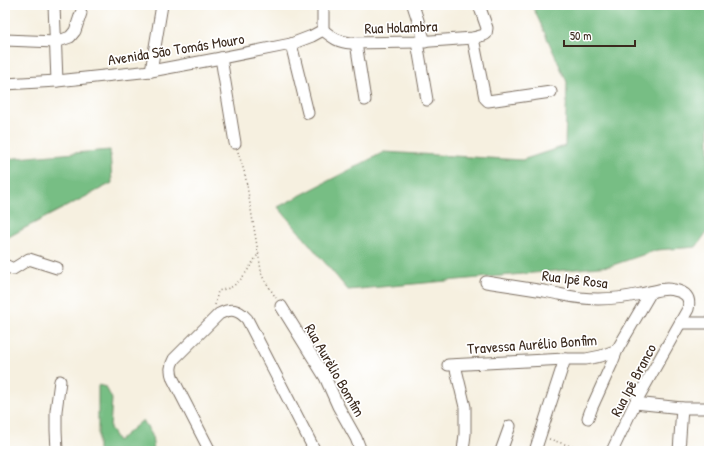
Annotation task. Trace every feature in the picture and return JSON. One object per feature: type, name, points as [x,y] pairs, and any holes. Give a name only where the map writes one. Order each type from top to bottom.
[{"type":"street","points":[[54,5],[58,81]]},
{"type":"street","points":[[151,70],[162,5]]},
{"type":"street","points":[[323,5],[323,30]]},
{"type":"street","points":[[413,5],[421,42],[428,100]]},
{"type":"street","points":[[479,5],[487,28],[486,34],[478,37],[486,100],[488,101],[551,92]]},
{"type":"street","points":[[5,40],[56,42],[70,37],[73,34],[81,13]]},
{"type":"street","name":"Avenida São Tomás Mouro","points":[[5,84],[58,81],[151,70],[291,44],[323,30]]},
{"type":"street","name":"Rua Holambra","points":[[323,30],[334,39],[356,44],[421,42],[478,37]]},
{"type":"street","points":[[291,44],[308,114]]},
{"type":"street","points":[[356,44],[365,100]]},
{"type":"street","points":[[221,58],[235,143]]},
{"type":"street","points":[[5,265],[13,269],[29,259],[57,268]]},
{"type":"street","name":"Rua Ipê Rosa","points":[[486,282],[546,291],[571,297],[597,299],[614,299],[668,289],[682,293]]},
{"type":"street","points":[[588,418],[617,350],[651,292]]},
{"type":"street","name":"Rua Ipê Branco","points":[[612,451],[635,403],[688,309],[690,303],[687,297],[682,293]]},
{"type":"street","name":"Rua Aurèlio Bomfim","points":[[281,306],[325,377],[361,451]]},
{"type":"street","points":[[210,451],[173,379],[170,372],[170,365],[174,359],[219,314],[227,310],[236,310],[247,318],[315,451]]},
{"type":"street","points":[[681,323],[709,322]]},
{"type":"street","name":"Travessa Aurélio Bonfim","points":[[463,451],[465,434],[465,407],[452,365],[586,359],[601,356],[617,350]]},
{"type":"street","points":[[535,451],[565,359]]},
{"type":"street","points":[[57,451],[56,411],[60,381]]},
{"type":"street","points":[[635,403],[682,408],[709,408]]},
{"type":"street","points":[[679,451],[682,408]]},
{"type":"street","points":[[501,451],[510,426]]},
{"type":"path","points":[[235,143],[245,174],[262,276],[281,306]]},
{"type":"path","points":[[211,322],[218,291],[231,288],[239,281],[259,253]]},
{"type":"path","points":[[540,436],[586,451]]},
{"type":"green space","points":[[532,5],[709,5],[709,229],[696,247],[657,250],[610,266],[348,290],[278,207],[384,152],[522,160],[565,146],[567,82]]},
{"type":"green space","points":[[110,150],[112,183],[5,239],[5,159]]},
{"type":"green space","points":[[98,385],[106,387],[112,399],[110,428],[118,441],[143,420],[152,435],[154,451],[98,451]]}]
